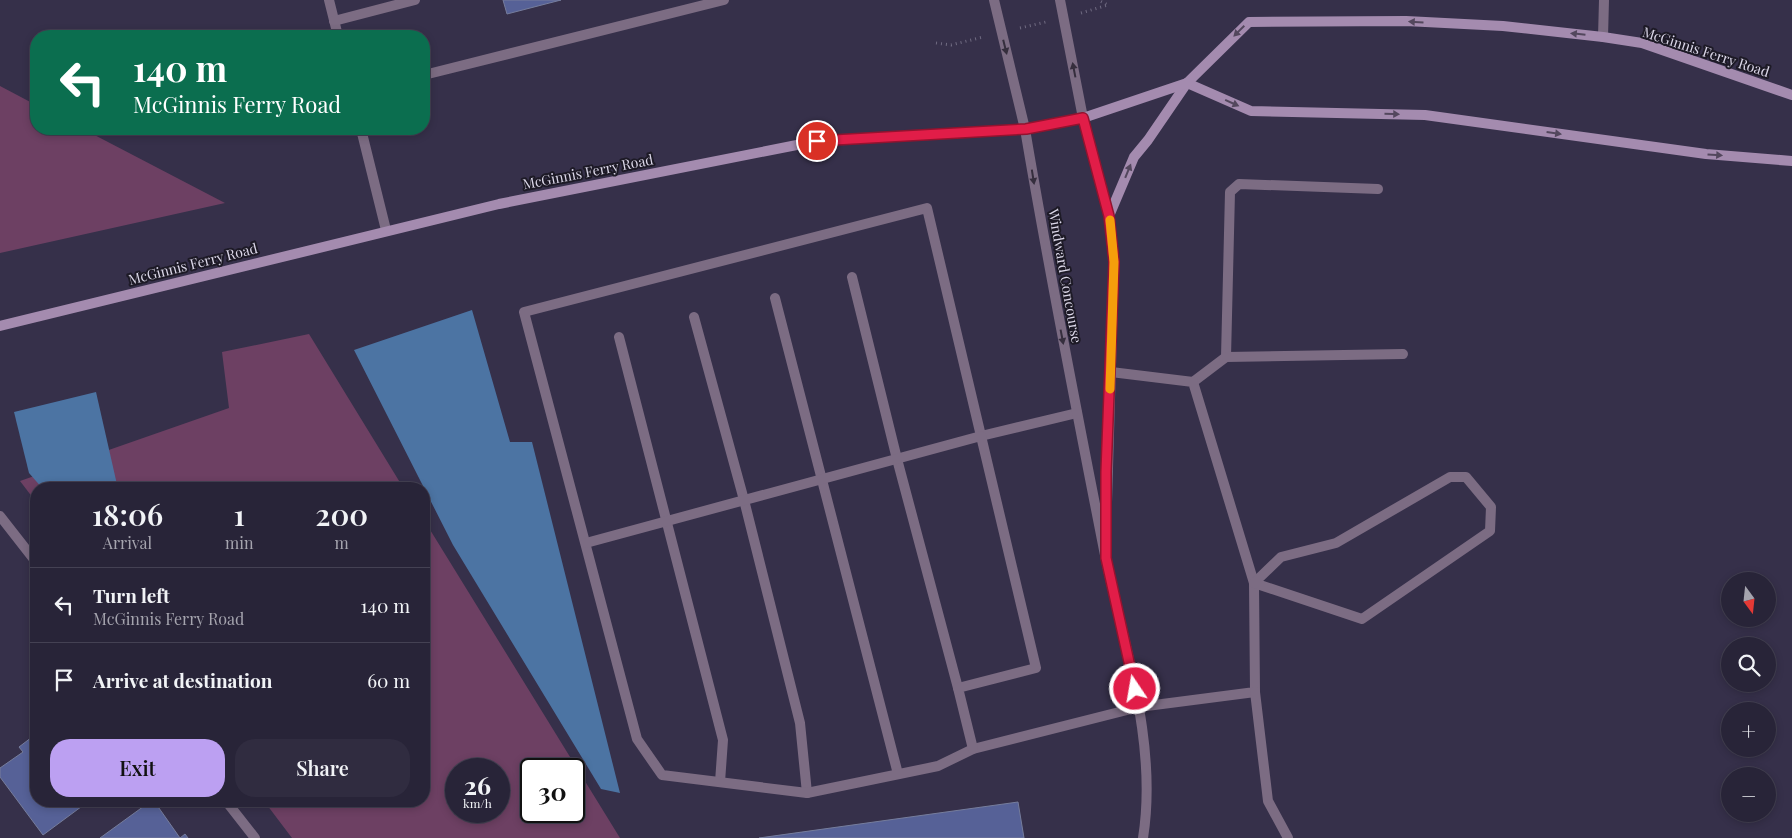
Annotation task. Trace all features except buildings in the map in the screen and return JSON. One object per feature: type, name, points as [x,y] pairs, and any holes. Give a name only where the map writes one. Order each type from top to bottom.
[{"type":"main road","name":"McGinnis Ferry Road","points":[[0,326],[386,230],[499,204],[817,141],[1026,129],[1083,118],[1187,83],[1248,22],[1406,21],[1503,26],[1603,37],[1642,43],[1792,95]]},
{"type":"main road","points":[[1109,216],[1134,157],[1187,83],[1250,111],[1425,115],[1706,154],[1792,161]]},
{"type":"street","points":[[329,0],[336,30]]},
{"type":"street","points":[[334,21],[416,0]]},
{"type":"street","points":[[430,74],[724,0]]},
{"type":"street","name":"Windward Concourse","points":[[994,0],[1026,129],[1050,279],[1106,558],[1139,707],[1147,810],[1143,838]]},
{"type":"street","name":"Windward Concourse","points":[[1060,0],[1083,118],[1109,216],[1114,262],[1106,472],[1106,558]]},
{"type":"street","points":[[1603,37],[1604,0]]},
{"type":"street","points":[[362,135],[386,230]]},
{"type":"street","points":[[1226,357],[1230,192],[1238,184],[1378,189]]},
{"type":"street","points":[[958,688],[1036,668],[927,208],[524,312],[637,739],[662,775],[806,792],[938,766],[973,748],[1139,707],[1255,692]]},
{"type":"street","points":[[852,278],[897,459],[973,748]]},
{"type":"street","points":[[775,298],[824,479],[898,774]]},
{"type":"street","points":[[694,317],[744,500],[800,723],[806,792]]},
{"type":"street","points":[[619,337],[665,522],[723,740],[720,782]]},
{"type":"street","points":[[1111,372],[1193,382],[1226,357],[1403,354]]},
{"type":"street","points":[[1193,382],[1254,583],[1255,692],[1268,802],[1288,838]]},
{"type":"street","points":[[586,543],[981,436],[1077,413]]},
{"type":"street","points":[[1450,477],[1466,478],[1491,507],[1490,531],[1362,619],[1254,583],[1281,557],[1336,543],[1450,477]]},
{"type":"street","points":[[0,516],[30,554]]},
{"type":"street","points":[[231,807],[255,838]]},
{"type":"path","points":[[936,43],[951,45],[1064,18],[1108,5],[1098,0]]},
{"type":"shaded area","points":[[0,86],[30,102],[30,135],[95,135],[225,203],[0,253]]},
{"type":"shaded area","points":[[309,334],[400,482],[30,482],[30,494],[20,481],[229,408],[222,352]]},
{"type":"shaded area","points":[[430,530],[571,758],[520,758],[520,823],[585,823],[585,781],[620,838],[292,838],[269,807],[430,807]]},
{"type":"water","points":[[472,310],[510,442],[532,442],[620,793],[601,789],[585,763],[585,758],[582,758],[453,545],[430,500],[430,482],[421,482],[354,350]]},
{"type":"water","points":[[96,392],[116,482],[37,482],[29,473],[14,412]]},
{"type":"slow traffic","points":[[1110,220],[1114,262],[1110,389]]},
{"type":"route","points":[[817,141],[1026,129],[1083,118],[1109,216],[1114,262],[1106,472],[1106,558],[1135,689]]}]
